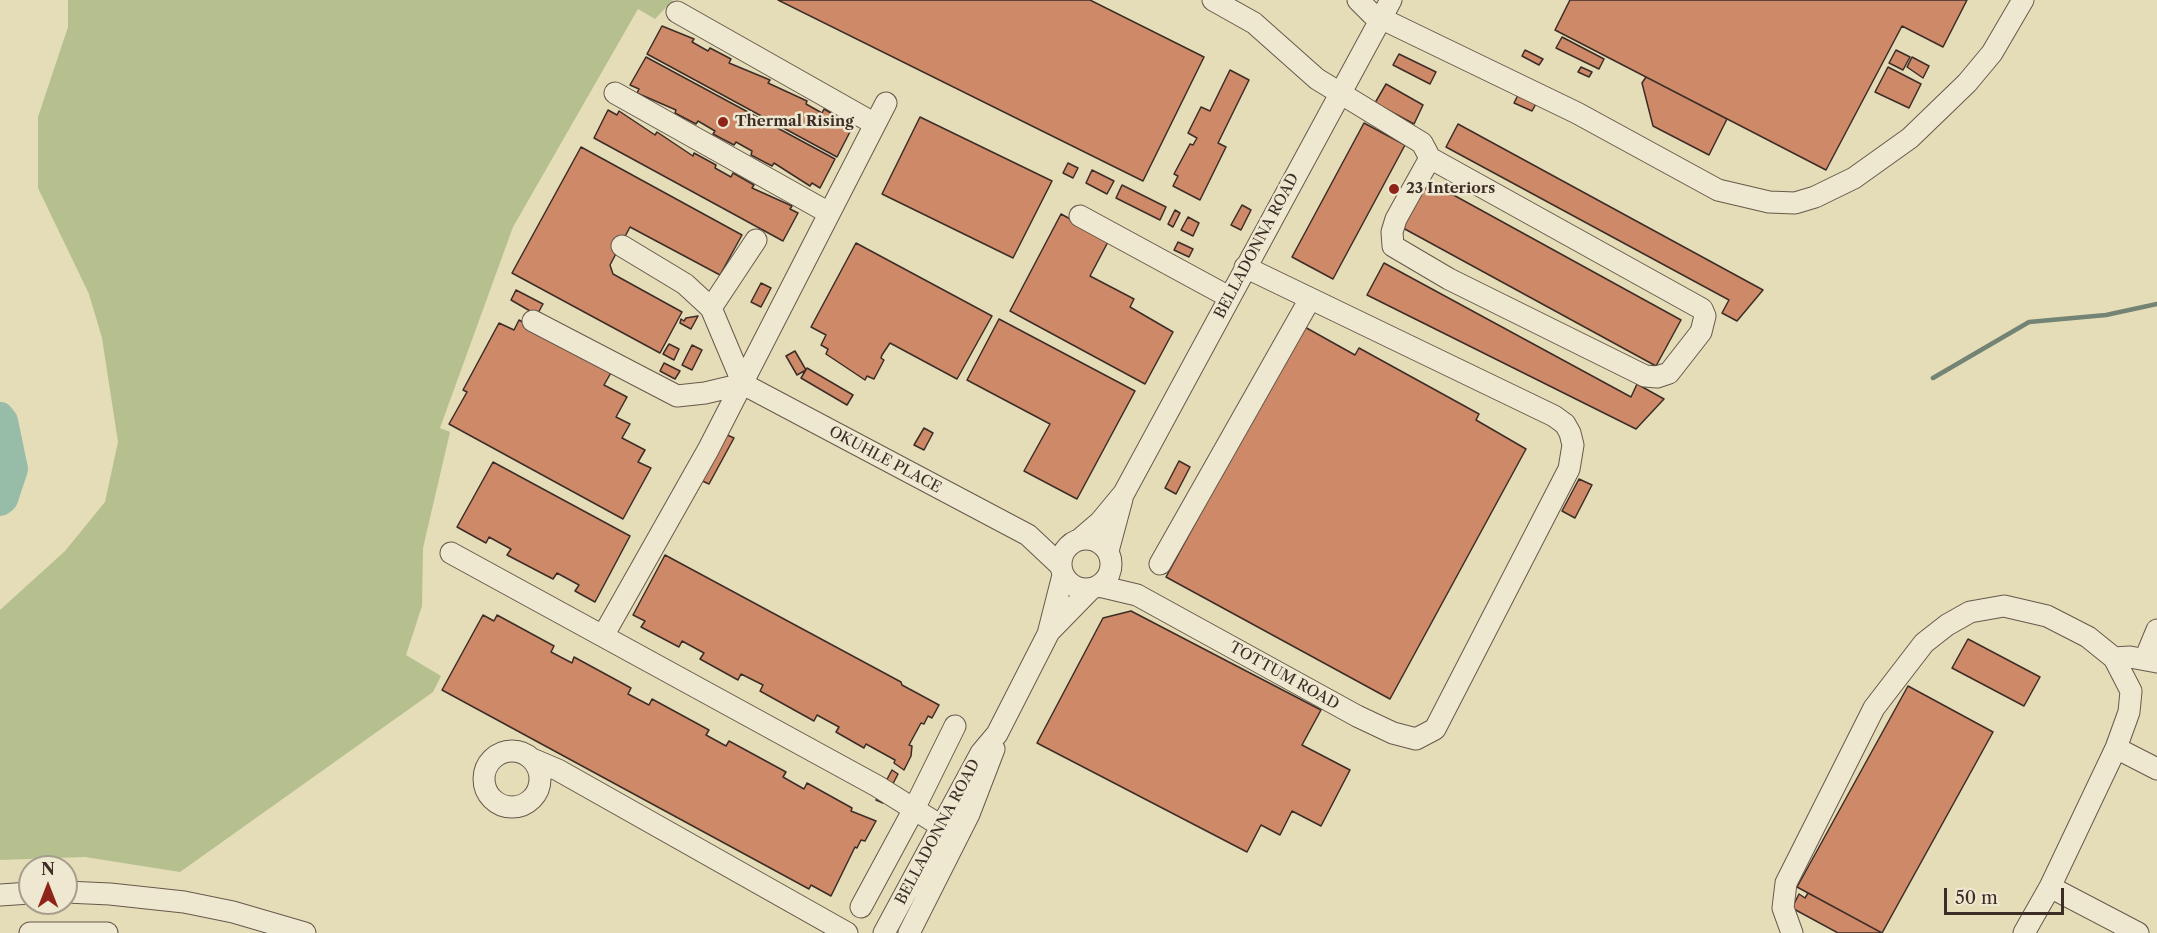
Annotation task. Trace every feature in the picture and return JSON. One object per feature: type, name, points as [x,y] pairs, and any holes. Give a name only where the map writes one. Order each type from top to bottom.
[{"type":"street","points":[[1213,0],[1254,23],[1317,79],[1422,143],[1430,158],[1702,309],[1705,316],[1701,332],[1669,373],[1657,377],[1645,376],[1449,279],[1393,246],[1392,232],[1396,219],[1430,158]]},
{"type":"street","points":[[1358,0],[1381,19],[1577,113],[1718,190],[1769,202],[1795,203],[1815,197],[1854,178],[1910,138],[1967,83],[1992,53],[2023,0]]},
{"type":"street","name":"BELLADONNA ROAD","points":[[884,933],[981,753],[997,734],[1048,633],[1065,550],[1100,522],[1124,493],[1391,0]]},
{"type":"street","points":[[677,12],[875,124]]},
{"type":"street","points":[[615,93],[829,213]]},
{"type":"street","points":[[603,636],[743,384],[886,104]]},
{"type":"street","points":[[1080,216],[1229,297]]},
{"type":"street","points":[[711,308],[756,240]]},
{"type":"street","points":[[622,246],[685,284],[711,308],[743,384]]},
{"type":"street","points":[[1161,564],[1310,299],[1245,267]]},
{"type":"street","name":"TOTTUM ROAD","points":[[1095,587],[1137,595],[1393,734],[1416,738],[1435,729],[1569,469],[1572,445],[1570,433],[1565,424],[1554,416],[1310,299]]},
{"type":"street","points":[[534,321],[677,396],[705,393],[743,384]]},
{"type":"street","name":"OKUHLE PLACE","points":[[743,384],[1028,536],[1062,571]]},
{"type":"street","name":"BELLADONNA ROAD","points":[[1048,633],[1110,574],[1110,559],[1124,493]]},
{"type":"street","name":"OKUHLE PLACE","points":[[1028,536],[1075,542]]},
{"type":"street","points":[[1075,542],[1096,540],[1110,559]]},
{"type":"street","points":[[451,553],[941,826]]},
{"type":"street","name":"TOTTUM ROAD","points":[[1110,559],[1137,595]]},
{"type":"street","points":[[1062,571],[1075,586],[1095,587]]},
{"type":"street","points":[[1792,933],[1783,908],[1786,883],[1874,708],[1924,643],[1947,625],[1970,612],[2004,606],[2047,616],[2088,637],[2114,658],[2131,691],[2129,712],[2116,748],[2050,887],[2024,933]]},
{"type":"street","points":[[2114,658],[2151,660],[2157,630]]},
{"type":"street","points":[[861,907],[914,810],[955,726]]},
{"type":"street","name":"BELLADONNA ROAD","points":[[909,933],[969,814],[992,758],[997,734]]},
{"type":"street","points":[[2116,748],[2157,769]]},
{"type":"street","points":[[532,759],[537,767],[540,785],[530,800],[514,807],[497,803],[485,789],[485,771],[496,756],[515,751],[558,770],[580,785],[847,933]]},
{"type":"street","points":[[540,785],[580,785]]},
{"type":"street","points":[[2050,887],[2138,933]]},
{"type":"street","points":[[78,893],[184,902],[233,912],[305,933]]},
{"type":"street","points":[[0,895],[18,894]]},
{"type":"street","points":[[30,933],[107,933]]},
{"type":"green space","points":[[68,0],[673,0],[655,19],[638,9],[513,227],[440,428],[450,432],[423,548],[422,606],[406,655],[441,676],[433,692],[180,872],[78,857],[78,855],[18,855],[18,859],[0,860],[0,610],[65,551],[105,502],[118,442],[102,338],[89,294],[38,188],[38,117],[68,27]]},
{"type":"building","points":[[778,0],[1090,0],[1204,57],[1143,181]]},
{"type":"building","points":[[1570,0],[1967,0],[1943,47],[1902,26],[1826,170],[1555,30]]},
{"type":"building","points":[[662,26],[694,39],[692,42],[708,51],[710,48],[731,59],[729,63],[770,80],[768,83],[807,101],[806,104],[822,113],[824,109],[845,121],[844,124],[852,128],[837,157],[647,54]]},
{"type":"building","points":[[1562,37],[1604,59],[1599,69],[1556,48]]},
{"type":"building","points":[[1525,50],[1543,59],[1539,65],[1522,56]]},
{"type":"building","points":[[1896,50],[1910,57],[1903,70],[1889,63]]},
{"type":"building","points":[[1399,54],[1436,72],[1430,84],[1393,65]]},
{"type":"building","points":[[646,57],[835,159],[820,188],[812,183],[810,186],[774,163],[772,166],[751,155],[752,151],[736,142],[734,145],[713,134],[715,131],[698,121],[696,124],[675,113],[676,110],[637,93],[639,89],[630,85]]},
{"type":"building","points":[[1912,57],[1929,66],[1923,78],[1907,67]]},
{"type":"building","points":[[1581,67],[1592,72],[1589,77],[1578,72]]},
{"type":"building","points":[[1888,67],[1921,84],[1909,108],[1875,92]]},
{"type":"building","points":[[1230,70],[1249,80],[1218,143],[1226,147],[1200,200],[1173,186],[1178,176],[1174,174],[1190,144],[1193,145],[1197,138],[1188,133],[1201,107],[1210,111]]},
{"type":"building","points":[[1646,77],[1727,119],[1709,155],[1653,126],[1642,83]]},
{"type":"building","points":[[1386,84],[1423,105],[1414,124],[1375,103]]},
{"type":"building","points":[[1519,93],[1537,102],[1532,111],[1514,103]]},
{"type":"building","points":[[608,110],[617,115],[619,111],[655,135],[657,132],[693,156],[694,153],[716,165],[715,168],[731,177],[733,173],[754,185],[752,188],[792,206],[790,209],[798,213],[783,241],[594,138]]},
{"type":"building","points":[[920,117],[1052,181],[1013,258],[882,194]]},
{"type":"building","points":[[1364,123],[1405,145],[1333,279],[1292,257]]},
{"type":"building","points":[[1458,124],[1763,290],[1737,321],[1722,313],[1729,300],[1446,147]]},
{"type":"building","points":[[581,147],[742,235],[720,275],[630,227],[610,265],[613,274],[682,312],[660,353],[512,273]]},
{"type":"building","points":[[1068,163],[1078,168],[1073,178],[1063,173]]},
{"type":"building","points":[[1092,170],[1114,181],[1107,194],[1086,183]]},
{"type":"building","points":[[1428,181],[1681,320],[1656,366],[1403,228]]},
{"type":"building","points":[[1122,185],[1166,207],[1160,220],[1116,198]]},
{"type":"building","points":[[1242,205],[1251,210],[1241,230],[1231,225]]},
{"type":"building","points":[[1175,210],[1180,213],[1173,227],[1168,224]]},
{"type":"building","points":[[1061,214],[1109,240],[1090,276],[1134,299],[1130,307],[1173,332],[1145,384],[1010,311]]},
{"type":"building","points":[[1188,217],[1199,223],[1193,236],[1181,230]]},
{"type":"building","points":[[1178,242],[1193,249],[1189,257],[1174,250]]},
{"type":"building","points":[[856,243],[992,316],[957,379],[890,343],[882,355],[881,358],[884,360],[874,379],[867,376],[865,380],[826,354],[828,349],[821,345],[826,335],[811,327]]},
{"type":"building","points":[[1384,263],[1631,397],[1637,384],[1664,399],[1636,429],[1367,295]]},
{"type":"building","points":[[761,283],[771,288],[761,307],[751,302]]},
{"type":"building","points":[[516,290],[543,304],[537,315],[511,300]]},
{"type":"building","points":[[698,316],[691,329],[680,323],[681,319],[684,321],[686,318]]},
{"type":"building","points":[[999,319],[1135,391],[1077,499],[1024,471],[1050,424],[967,380]]},
{"type":"building","points":[[519,320],[612,371],[604,385],[627,397],[616,417],[630,424],[622,438],[645,450],[638,462],[651,468],[623,519],[449,424],[467,392],[463,390],[499,323],[514,330]]},
{"type":"building","points":[[1303,326],[1355,355],[1359,348],[1479,414],[1476,420],[1526,449],[1390,699],[1166,577]]},
{"type":"building","points":[[669,344],[679,349],[674,360],[663,354]]},
{"type":"building","points":[[692,345],[702,350],[692,370],[682,365]]},
{"type":"building","points":[[795,351],[806,370],[797,375],[786,356]]},
{"type":"building","points":[[664,363],[680,371],[675,379],[660,371]]},
{"type":"building","points":[[807,368],[853,395],[847,405],[801,378]]},
{"type":"building","points":[[924,428],[933,433],[924,450],[914,445]]},
{"type":"building","points":[[725,434],[734,438],[709,484],[698,479]]},
{"type":"building","points":[[1179,461],[1190,467],[1176,494],[1165,488]]},
{"type":"building","points":[[493,462],[630,536],[595,602],[575,591],[579,585],[557,573],[553,579],[507,555],[511,549],[489,537],[486,543],[457,527]]},
{"type":"building","points":[[1579,479],[1592,485],[1575,518],[1562,511]]},
{"type":"building","points":[[665,555],[901,682],[902,685],[939,705],[932,718],[928,716],[924,724],[921,723],[909,745],[912,746],[911,756],[904,770],[894,763],[895,760],[866,744],[864,748],[836,732],[839,727],[817,715],[814,721],[760,691],[763,685],[741,674],[738,680],[700,659],[704,653],[682,641],[679,647],[641,627],[645,621],[633,615]]},
{"type":"building","points":[[1131,611],[1321,710],[1302,745],[1350,770],[1321,826],[1292,811],[1280,835],[1261,825],[1247,852],[1037,743],[1103,618]]},
{"type":"building","points":[[483,615],[494,621],[497,615],[554,646],[551,652],[572,663],[574,657],[631,688],[628,694],[649,705],[652,699],[709,730],[706,735],[726,746],[729,741],[786,772],[783,777],[804,789],[807,783],[852,808],[851,811],[876,821],[865,841],[861,840],[857,848],[855,847],[831,896],[811,885],[809,889],[442,690]]},
{"type":"building","points":[[1968,639],[2040,677],[2024,706],[1952,668]]},
{"type":"building","points":[[1908,686],[1993,732],[1882,933],[1797,887]]},
{"type":"building","points":[[892,770],[898,774],[883,803],[876,800]]},
{"type":"building","points":[[1808,893],[1882,933],[1838,933],[1792,908],[1799,894],[1805,898]]},
{"type":"waterway","points":[[1933,378],[2029,322],[2106,315],[2157,304]]},
{"type":"waterway","points":[[0,416],[4,421],[14,469],[4,499],[0,502]]},
{"type":"place","name":"Thermal Rising","points":[[723,122]]},
{"type":"place","name":"23 Interiors","points":[[1394,189]]}]
